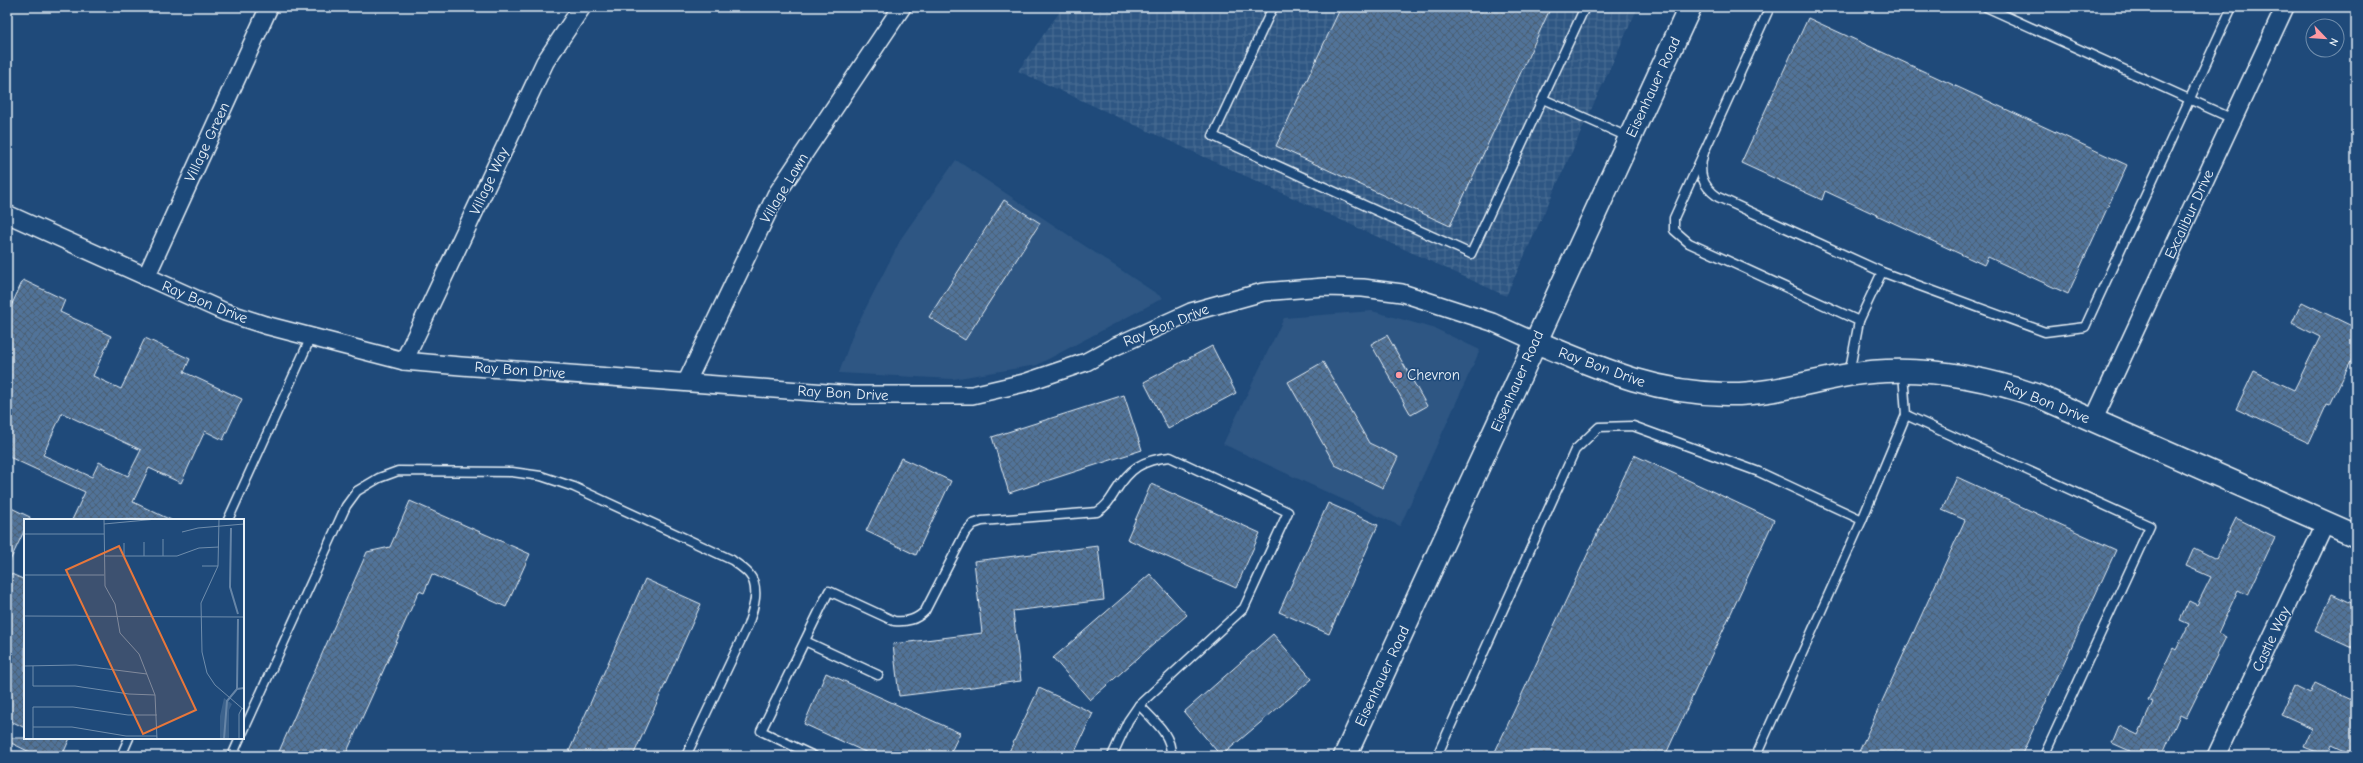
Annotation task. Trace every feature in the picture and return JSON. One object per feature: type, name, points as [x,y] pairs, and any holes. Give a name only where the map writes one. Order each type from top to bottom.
[{"type":"street","name":"Village Green","points":[[146,277],[269,7]]},
{"type":"street","name":"Village Way","points":[[404,361],[545,62],[582,7]]},
{"type":"street","name":"Village Lawn","points":[[688,381],[776,196],[902,7]]},
{"type":"street","name":"Eisenhauer Road","points":[[1345,756],[1690,7]]},
{"type":"street","name":"Excalibur Drive","points":[[2093,421],[2284,7]]},
{"type":"street","name":"Ray Bon Drive","points":[[7,214],[225,312],[311,337],[404,361],[688,381],[854,395],[972,395],[1024,383],[1086,362],[1116,346],[1191,312],[1263,292],[1324,287],[1363,288],[1402,293],[1492,322],[1536,342],[1625,378],[1658,387],[1692,392],[1727,394],[1762,392],[1849,375],[1902,371],[1964,375],[2002,383],[2038,396],[2356,536]]},
{"type":"street","name":"Castle Way","points":[[2216,756],[2326,522]]},
{"type":"lane","points":[[1273,7],[1213,136],[1471,254],[1585,7]]},
{"type":"lane","points":[[1770,7],[1674,218],[1674,230],[1689,243],[1859,321]]},
{"type":"lane","points":[[1986,7],[2233,119]]},
{"type":"lane","points":[[1704,152],[1700,172],[1704,183],[1718,197],[1882,272],[2045,332],[2085,327],[2232,7]]},
{"type":"lane","points":[[1543,99],[1630,138]]},
{"type":"lane","points":[[1849,375],[1859,321],[1882,272]]},
{"type":"lane","points":[[228,519],[311,337]]},
{"type":"lane","points":[[1756,756],[1862,520],[1906,415],[1902,371]]},
{"type":"lane","points":[[1906,415],[2150,526],[2044,756]]},
{"type":"lane","points":[[1437,756],[1575,450],[1599,427],[1633,426],[1759,472],[1862,520]]},
{"type":"lane","points":[[814,756],[761,731],[829,591],[894,621],[904,622],[919,618],[925,611],[965,533],[973,524],[982,521],[1097,512],[1103,508],[1124,476],[1150,459],[1170,457],[1288,512],[1244,608],[1139,704],[1128,721],[1112,756]]},
{"type":"lane","points":[[244,730],[346,506],[357,491],[379,478],[398,471],[512,472],[541,476],[574,488],[732,560],[750,574],[755,591],[755,605],[748,625],[686,756]]},
{"type":"lane","points":[[805,641],[878,675]]},
{"type":"lane","points":[[1139,704],[1168,737],[1171,746],[1171,756]]},
{"type":"lane","points":[[121,756],[129,739]]},
{"type":"lane","points":[[232,756],[240,739]]},
{"type":"shaded area","points":[[1063,7],[1638,7],[1506,296],[1018,71]]},
{"type":"shaded area","points":[[956,160],[1163,298],[1037,365],[953,379],[839,373],[854,331],[902,237]]},
{"type":"shaded area","points":[[1372,311],[1436,329],[1480,350],[1400,526],[1223,444],[1284,318]]},
{"type":"building","points":[[1341,7],[1551,7],[1450,226],[1276,146]]},
{"type":"building","points":[[1808,18],[2127,165],[2068,294],[1988,257],[1984,265],[1825,191],[1822,200],[1741,163]]},
{"type":"building","points":[[1004,200],[1040,223],[965,340],[929,317]]},
{"type":"building","points":[[23,280],[65,300],[60,312],[111,336],[93,376],[121,389],[145,338],[190,359],[184,372],[242,399],[223,440],[205,431],[181,483],[149,468],[133,502],[169,519],[72,519],[85,492],[7,456],[7,315]],"holes":[[[62,413],[141,450],[128,476],[99,462],[92,477],[43,455]]]},
{"type":"building","points":[[2302,302],[2356,328],[2356,351],[2330,405],[2327,404],[2309,443],[2236,409],[2254,371],[2294,390],[2320,337],[2292,323]]},
{"type":"building","name":"Chevron","points":[[1387,335],[1427,406],[1411,415],[1371,344]]},
{"type":"building","points":[[1212,346],[1236,393],[1168,429],[1144,382]]},
{"type":"building","points":[[1323,362],[1369,443],[1398,457],[1383,488],[1335,465],[1288,382]]},
{"type":"building","points":[[1124,395],[1142,450],[1009,493],[992,437]]},
{"type":"building","points":[[1634,455],[1774,520],[1665,756],[1493,756]]},
{"type":"building","points":[[901,458],[951,481],[916,555],[866,531]]},
{"type":"building","points":[[1957,477],[2116,550],[2021,756],[1857,756],[1965,520],[1942,510]]},
{"type":"building","points":[[1151,484],[1260,533],[1236,588],[1127,539]]},
{"type":"building","points":[[410,501],[530,554],[506,607],[432,574],[424,593],[419,591],[345,756],[277,756],[367,552],[390,547]]},
{"type":"building","points":[[1328,503],[1378,525],[1329,634],[1279,612]]},
{"type":"building","points":[[7,506],[30,517],[29,519],[24,519],[24,531],[7,567]]},
{"type":"building","points":[[2236,518],[2275,537],[2248,595],[2238,590],[2218,633],[2226,637],[2186,718],[2180,715],[2162,756],[2128,756],[2130,751],[2112,743],[2119,726],[2138,735],[2153,702],[2148,700],[2173,648],[2176,650],[2189,624],[2180,620],[2189,601],[2197,605],[2211,577],[2186,566],[2194,548],[2216,559]]},
{"type":"building","points":[[1098,546],[1104,600],[1013,611],[1021,681],[899,696],[893,644],[982,633],[974,561]]},
{"type":"building","points":[[7,572],[24,580],[24,728],[7,719]]},
{"type":"building","points":[[1150,574],[1187,615],[1090,700],[1053,658]]},
{"type":"building","points":[[645,579],[701,604],[633,756],[567,756]]},
{"type":"building","points":[[2332,594],[2356,605],[2356,650],[2315,631]]},
{"type":"building","points":[[1273,634],[1312,679],[1221,756],[1184,712]]},
{"type":"building","points":[[826,673],[960,733],[949,756],[874,756],[804,724]]},
{"type":"building","points":[[2315,683],[2356,702],[2356,756],[2332,745],[2327,756],[2304,747],[2312,729],[2281,715],[2294,686],[2310,694]]},
{"type":"building","points":[[1039,688],[1093,713],[1073,756],[1007,756]]},
{"type":"building","points":[[7,738],[70,739],[62,756],[38,756],[7,741]]},
{"type":"place","name":"Chevron","points":[[1399,375]]}]
